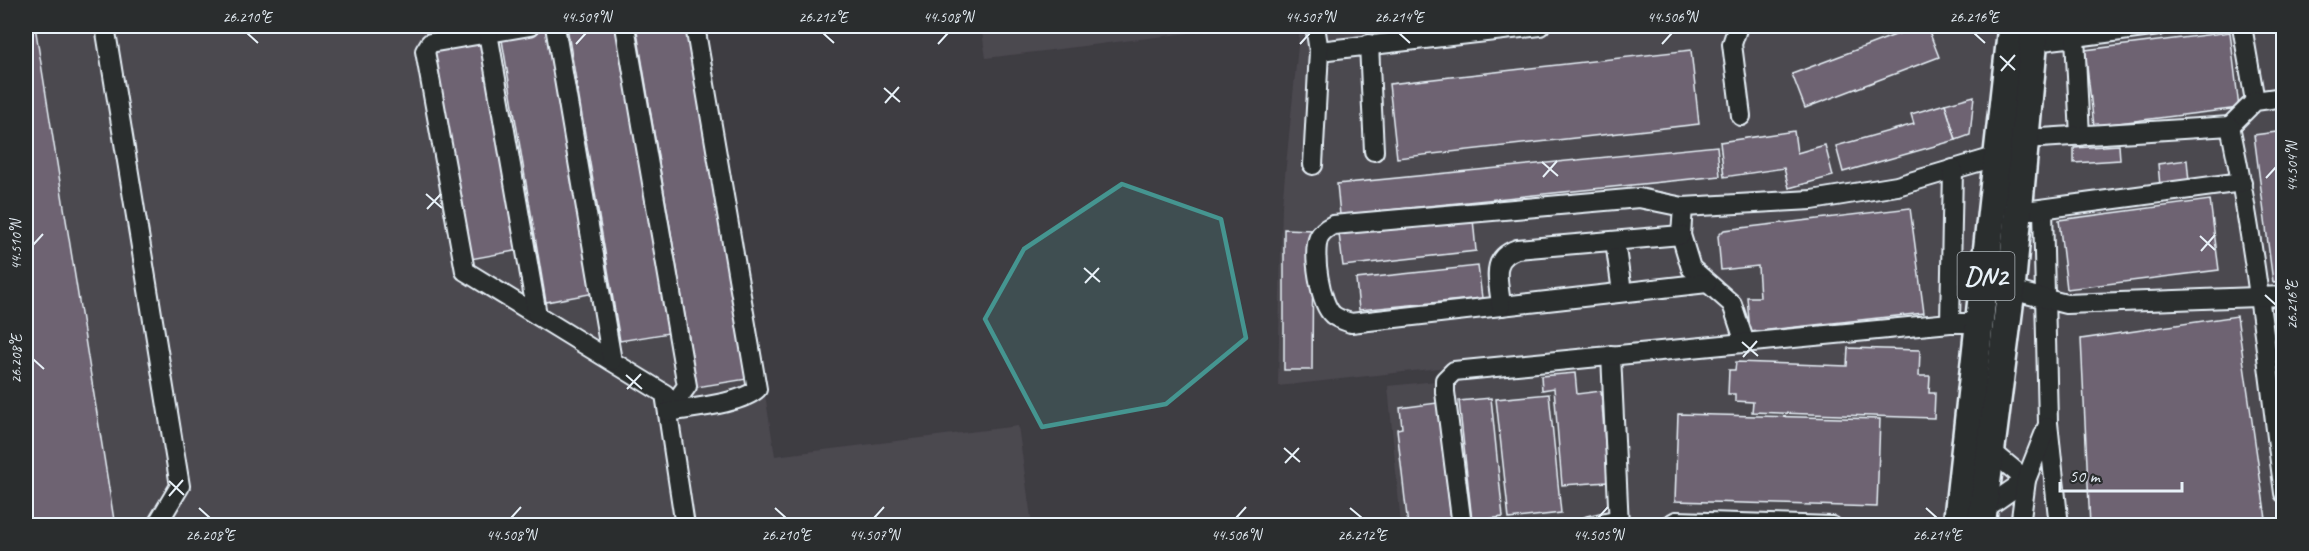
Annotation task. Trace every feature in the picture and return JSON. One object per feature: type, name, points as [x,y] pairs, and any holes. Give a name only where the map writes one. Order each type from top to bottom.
[{"type":"highway","name":"DN2","points":[[1957,525],[2012,26]]},
{"type":"highway","name":"DN2","points":[[1982,518],[2011,290],[2031,210],[2024,139],[2035,34]]},
{"type":"lane","points":[[105,26],[180,486],[156,525]]},
{"type":"lane","points":[[530,26],[430,43],[425,51],[465,271],[665,394],[685,525]]},
{"type":"lane","points":[[555,26],[612,361]]},
{"type":"lane","points":[[625,26],[687,386],[668,412]]},
{"type":"lane","points":[[668,412],[728,401],[752,394],[757,389],[695,26]]},
{"type":"lane","points":[[1313,165],[1319,51],[1315,26]]},
{"type":"lane","points":[[1319,51],[1540,26]]},
{"type":"lane","points":[[1738,26],[1732,44],[1741,116]]},
{"type":"lane","points":[[2035,34],[2074,37],[2159,26]]},
{"type":"lane","points":[[2242,26],[2254,100]]},
{"type":"lane","points":[[488,33],[537,315]]},
{"type":"lane","points":[[2074,37],[2080,136]]},
{"type":"lane","points":[[1369,44],[1374,150]]},
{"type":"lane","points":[[2024,139],[2230,126],[2254,100],[2283,97]]},
{"type":"lane","points":[[2230,126],[2242,182],[2259,298],[2277,394],[2283,493]]},
{"type":"lane","points":[[1707,282],[1351,322],[1332,314],[1321,295],[1318,238],[1325,229],[1333,225],[1639,198],[1683,207],[1812,200],[1897,186],[1998,156]]},
{"type":"lane","points":[[1950,323],[1953,169]]},
{"type":"lane","points":[[2060,525],[2048,423],[2043,299],[2031,210],[2242,182]]},
{"type":"lane","points":[[1683,207],[1681,235],[1691,268],[1732,304],[1745,343]]},
{"type":"lane","points":[[1501,306],[1498,264],[1504,254],[1517,249],[1681,235]]},
{"type":"lane","points":[[1616,241],[1622,292]]},
{"type":"lane","points":[[2011,290],[2066,304],[2283,296]]},
{"type":"lane","points":[[1462,525],[1444,392],[1446,380],[1454,371],[1950,323],[1981,323]]},
{"type":"lane","points":[[1590,525],[1619,522],[1611,355]]},
{"type":"lane","points":[[2020,525],[2026,480],[2048,423]]},
{"type":"lane","points":[[1989,449],[2026,480]]},
{"type":"lane","points":[[1982,518],[2026,480]]},
{"type":"lane","points":[[1667,525],[1676,521],[1832,525]]},
{"type":"highlighted area","points":[[1122,184],[1221,219],[1246,338],[1166,404],[1042,427],[985,319],[1024,249]]},
{"type":"shaded area","points":[[26,26],[705,26],[775,456],[1018,426],[1032,525],[26,525]]},
{"type":"shaded area","points":[[981,26],[1245,26],[986,58]]},
{"type":"shaded area","points":[[1300,26],[2283,26],[2283,525],[1995,525],[2023,303],[1278,386],[1282,205]]},
{"type":"shaded area","points":[[1971,327],[1948,525],[1401,525],[1388,386]]},
{"type":"building","points":[[26,26],[35,26],[114,520],[83,526],[26,526]]},
{"type":"building","points":[[550,26],[595,293],[546,302],[501,34]]},
{"type":"building","points":[[617,26],[669,333],[620,341],[567,27]]},
{"type":"building","points":[[636,26],[687,26],[747,379],[697,387]]},
{"type":"building","points":[[1877,26],[1908,26],[1881,36]]},
{"type":"building","points":[[1919,26],[1927,26],[1939,57],[1805,108],[1792,74]]},
{"type":"building","points":[[2230,32],[2239,108],[2094,126],[2085,50]]},
{"type":"building","points":[[483,41],[520,250],[471,259],[434,50]]},
{"type":"building","points":[[1691,50],[1699,124],[1397,158],[1389,84]]},
{"type":"building","points":[[1974,96],[1970,135],[1956,140],[1945,104]]},
{"type":"building","points":[[1945,104],[1956,140],[1843,172],[1836,146],[1914,124],[1911,114]]},
{"type":"building","points":[[1794,131],[1797,153],[1825,145],[1833,176],[1789,188],[1784,168],[1724,177],[1720,142]]},
{"type":"building","points":[[2284,131],[2284,280],[2273,282],[2254,135]]},
{"type":"building","points":[[2119,145],[2120,160],[2074,163],[2074,148]]},
{"type":"building","points":[[1717,146],[1720,176],[1340,215],[1337,184]]},
{"type":"building","points":[[2187,160],[2189,182],[2160,186],[2158,164]]},
{"type":"building","points":[[2210,200],[2219,270],[2067,289],[2059,220]]},
{"type":"building","points":[[1910,208],[1924,313],[1750,332],[1747,297],[1760,297],[1758,266],[1721,270],[1718,236],[1724,230]]},
{"type":"building","points":[[1473,219],[1476,251],[1343,266],[1339,234]]},
{"type":"building","points":[[1284,229],[1313,230],[1312,370],[1284,370]]},
{"type":"building","points":[[1478,266],[1482,298],[1359,310],[1356,279]]},
{"type":"building","points":[[2237,316],[2267,526],[2090,526],[2081,339]]},
{"type":"building","points":[[1848,348],[1920,350],[1919,376],[1930,376],[1929,393],[1935,393],[1934,418],[1752,412],[1753,402],[1735,401],[1735,394],[1728,394],[1729,370],[1735,370],[1736,362],[1847,366]]},
{"type":"building","points":[[1575,373],[1577,394],[1601,391],[1608,482],[1562,485],[1554,388],[1542,390],[1541,376]]},
{"type":"building","points":[[1549,394],[1561,513],[1509,519],[1496,399]]},
{"type":"building","points":[[1491,398],[1503,517],[1472,521],[1459,401]]},
{"type":"building","points":[[1437,403],[1452,526],[1408,526],[1397,429],[1402,428],[1400,408]]},
{"type":"building","points":[[1678,414],[1880,419],[1877,507],[1675,501]]}]
